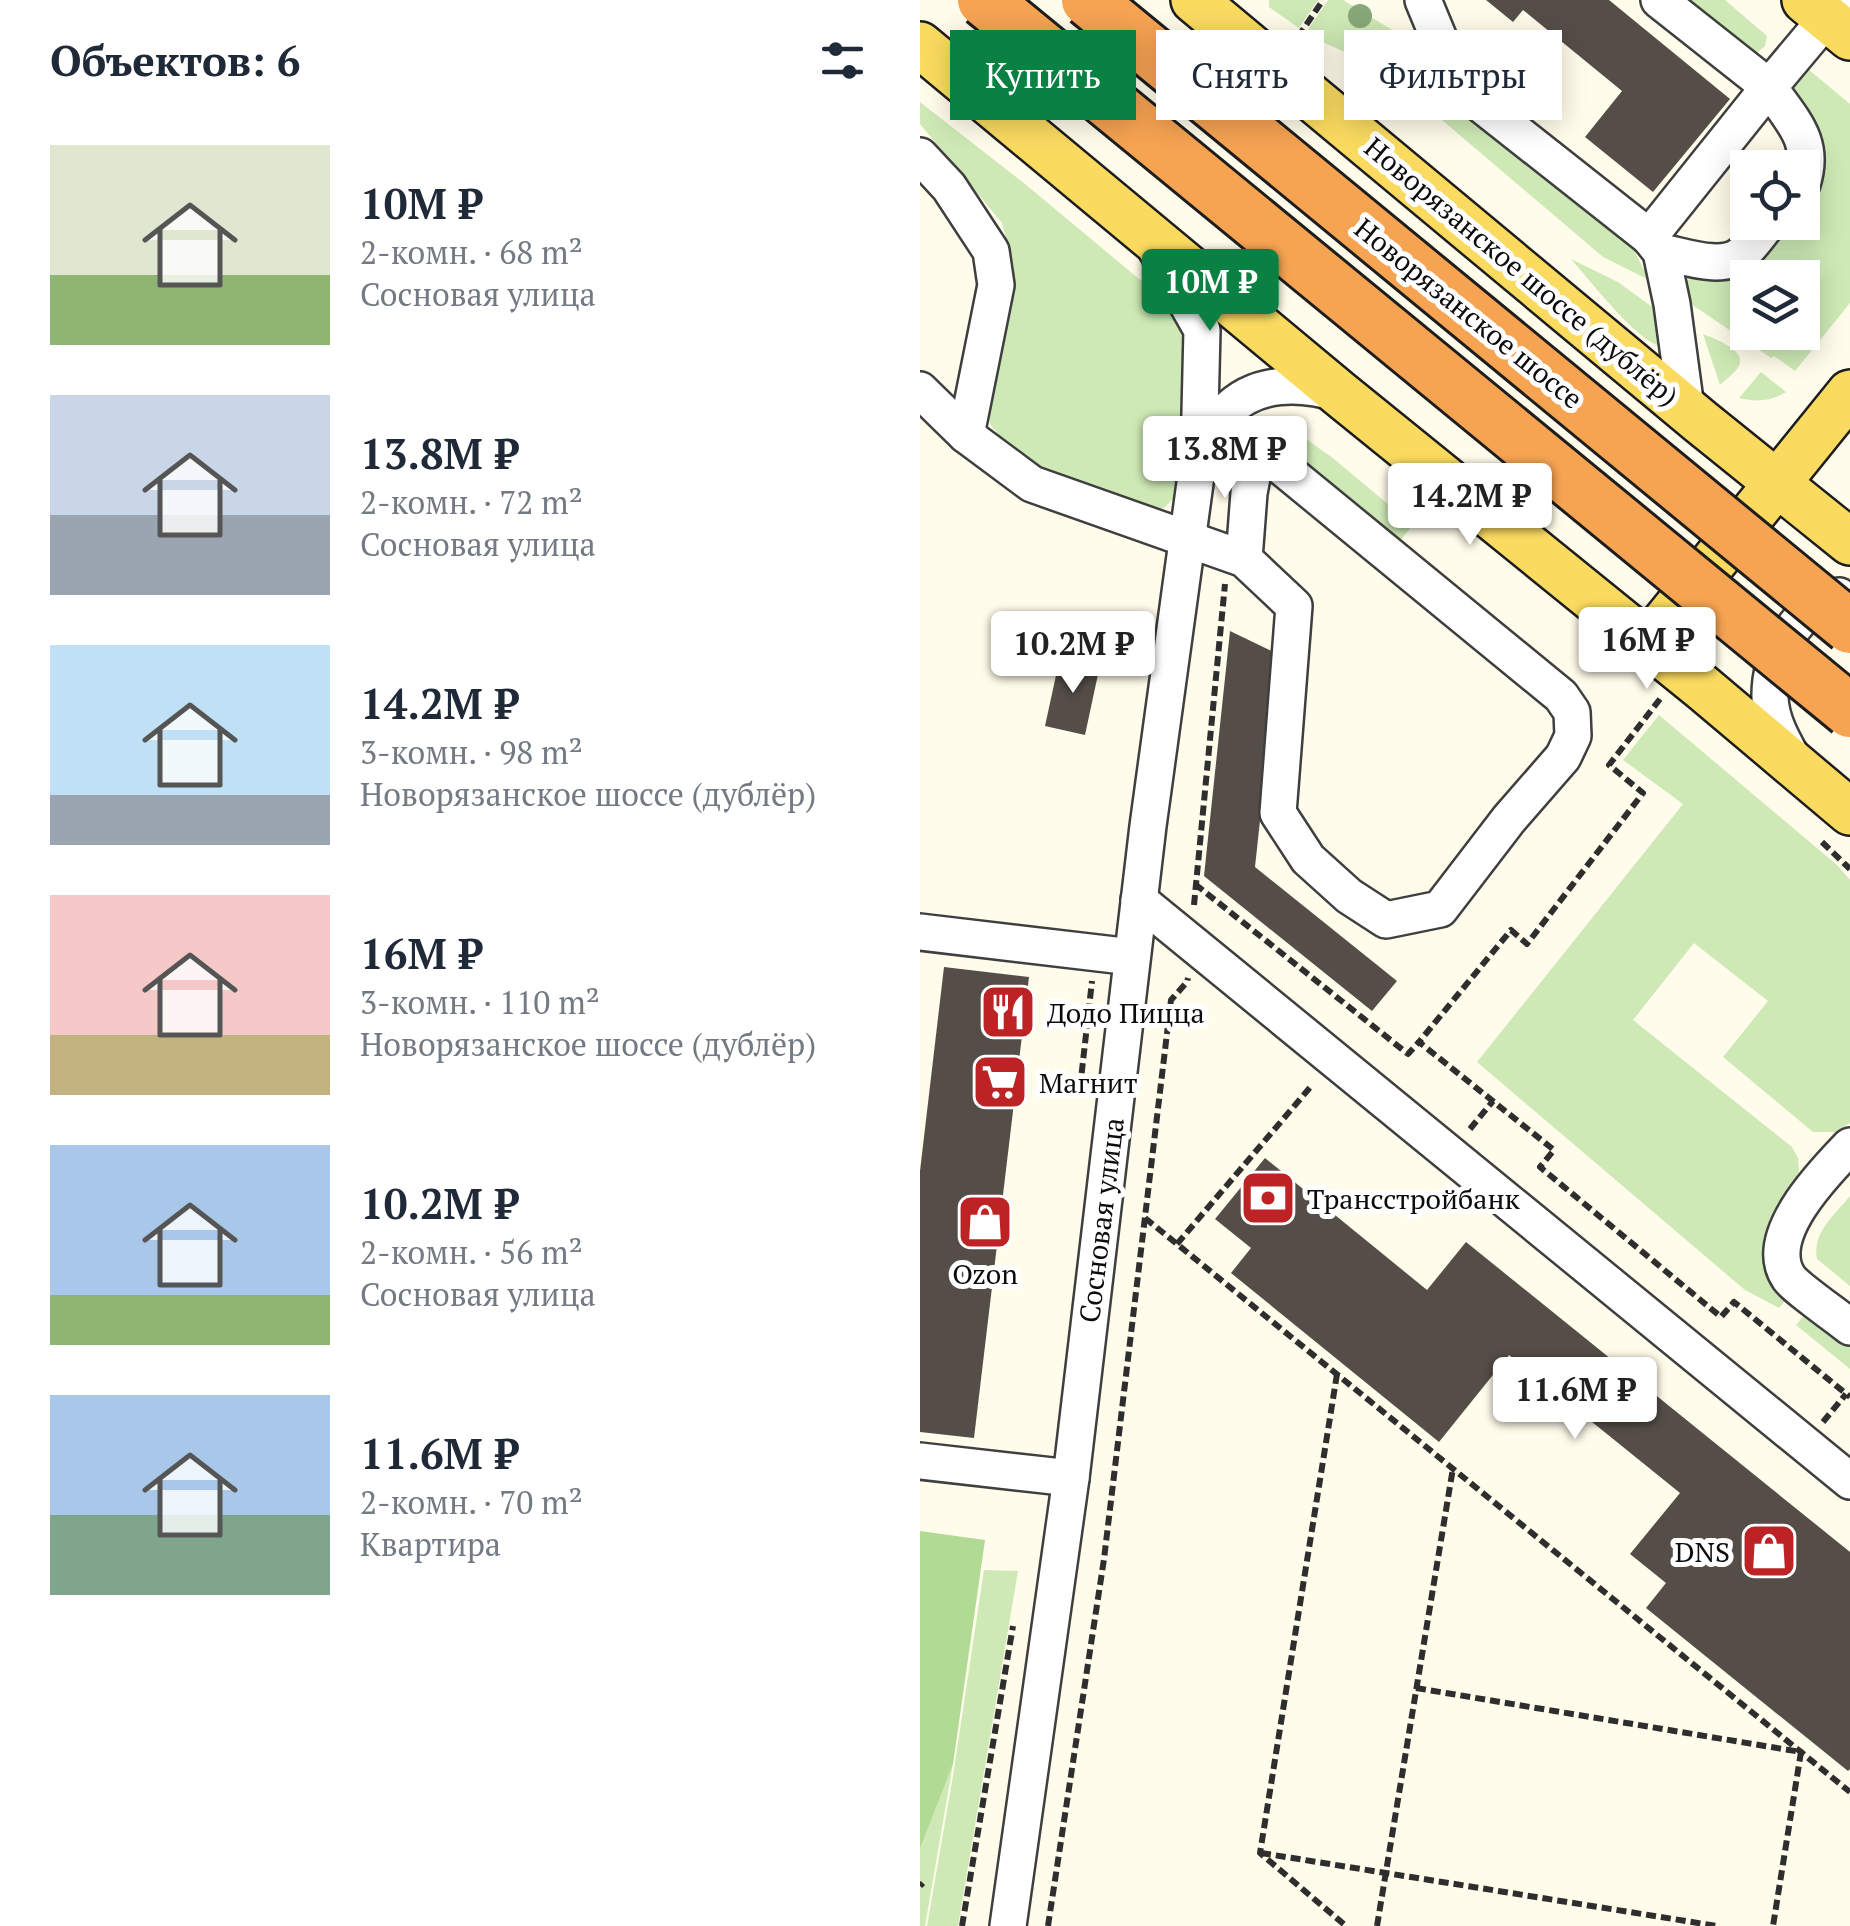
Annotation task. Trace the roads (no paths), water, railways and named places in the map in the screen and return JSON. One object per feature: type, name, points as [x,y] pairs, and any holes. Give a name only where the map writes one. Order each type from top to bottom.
[{"type":"highway","points":[[984,0],[1850,712]]},
{"type":"highway","name":"Новорязанское шоссе","points":[[1088,0],[1850,627]]},
{"type":"main road","name":"Новорязанское шоссе (дублёр)","points":[[1194,0],[1850,542]]},
{"type":"main road","points":[[920,45],[1850,812]]},
{"type":"main road","points":[[1648,644],[1850,393]]},
{"type":"street","points":[[1422,0],[1459,86],[1655,244],[1707,261],[1727,262],[1740,256],[1754,240]]},
{"type":"street","points":[[1659,0],[1768,86],[1803,138],[1806,150]]},
{"type":"street","points":[[1655,244],[1768,86],[1831,14]]},
{"type":"street","points":[[920,156],[949,187],[991,251],[996,285],[966,435]]},
{"type":"street","name":"Сосновая улица","points":[[1008,1926],[1071,1478],[1139,900],[1199,454],[1202,330],[1161,256],[1128,216]]},
{"type":"street","points":[[1655,244],[1672,304],[1686,408]]},
{"type":"street","name":"Сосновая улица","points":[[1199,454],[1225,412],[1250,393],[1280,386],[1312,385],[1340,394]]},
{"type":"street","points":[[920,390],[966,435],[1032,484],[1244,559],[1294,606],[1278,814],[1308,859],[1349,896],[1386,920],[1440,909],[1563,757],[1573,736],[1572,712],[1561,696],[1278,464],[1263,462],[1254,467],[1244,559]]},
{"type":"street","points":[[1800,771],[1779,735],[1770,700],[1773,668],[1785,638],[1806,613],[1834,597],[1850,594]]},
{"type":"street","points":[[1139,900],[1850,1481]]},
{"type":"street","points":[[920,932],[1132,957]]},
{"type":"street","points":[[1850,1146],[1789,1221],[1780,1250],[1789,1278],[1850,1327]]},
{"type":"street","points":[[920,1461],[1071,1478]]},
{"type":"place","name":"Додо Пицца","points":[[1008,1012]]},
{"type":"place","name":"Магнит","points":[[1000,1082]]},
{"type":"place","name":"Трансстройбанк","points":[[1268,1198]]},
{"type":"place","name":"Ozon","points":[[985,1222]]},
{"type":"place","name":"DNS","points":[[1769,1551]]}]
